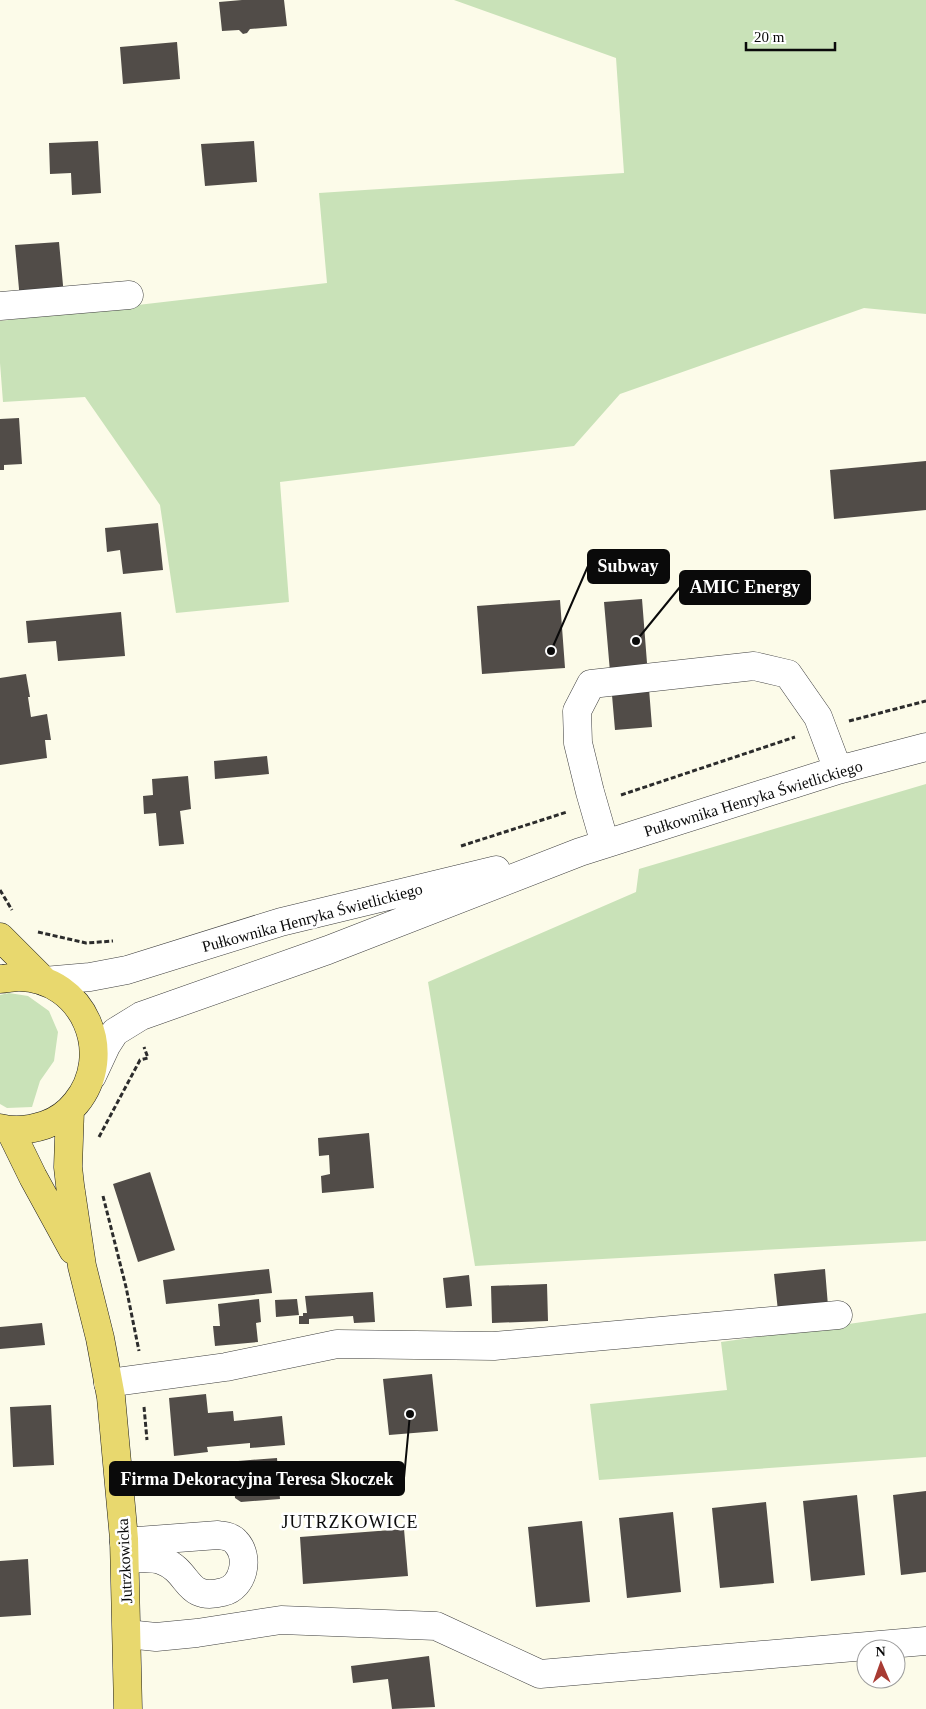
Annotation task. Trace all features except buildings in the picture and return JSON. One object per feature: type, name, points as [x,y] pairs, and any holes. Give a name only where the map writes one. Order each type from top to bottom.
[{"type":"main road","points":[[0,937],[44,982]]},
{"type":"main road","points":[[0,979],[19,977],[44,982],[64,992],[80,1009],[88,1023],[95,1052],[92,1076],[84,1094],[70,1110],[53,1122],[32,1130],[5,1129]]},
{"type":"main road","name":"Jutrzkowicka","points":[[70,1110],[68,1167],[82,1266],[100,1338],[108,1383],[124,1551],[128,1709]]},
{"type":"main road","name":"Jutrzkowicka","points":[[5,1129],[82,1266]]},
{"type":"street","points":[[0,306],[129,295]]},
{"type":"street","points":[[593,848],[593,804],[578,743],[577,711],[591,684],[754,666],[788,674],[818,717],[838,770]]},
{"type":"street","name":"Pułkownika Henryka Świetlickiego","points":[[92,1076],[115,1032],[141,1016],[328,950],[593,848],[838,770],[926,747]]},
{"type":"street","name":"Pułkownika Henryka Świetlickiego","points":[[44,982],[90,977],[127,970],[281,922],[593,848]]},
{"type":"street","points":[[108,1383],[226,1367],[337,1344],[494,1346],[838,1315]]},
{"type":"street","points":[[127,1634],[156,1637],[197,1633],[280,1620],[436,1626],[540,1674],[926,1641]]},
{"type":"path","points":[[456,848],[822,729],[926,701]]},
{"type":"path","points":[[0,890],[16,914]]},
{"type":"path","points":[[37,932],[86,943],[117,941]]},
{"type":"path","points":[[97,1141],[140,1060],[148,1058],[143,1043]]},
{"type":"green space","points":[[454,0],[926,0],[926,314],[864,308],[620,394],[574,446],[280,482],[289,602],[176,613],[160,505],[85,397],[3,402],[0,363],[0,321],[327,283],[319,193],[624,173],[616,58]]},
{"type":"green space","points":[[926,784],[926,1241],[475,1266],[428,982],[636,892],[639,869]]},
{"type":"green space","points":[[9,993],[28,996],[49,1011],[58,1032],[54,1061],[40,1081],[32,1107],[7,1108],[0,1104],[0,995]]},
{"type":"green space","points":[[926,1313],[926,1457],[599,1480],[590,1404],[727,1390],[721,1342]]},
{"type":"place","name":"AMIC Energy","points":[[636,641]]},
{"type":"place","name":"Subway","points":[[551,651]]},
{"type":"place","name":"Firma Dekoracyjna Teresa Skoczek","points":[[410,1414]]},
{"type":"district","name":"JUTRZKOWICE","points":[[350,1522]]}]
